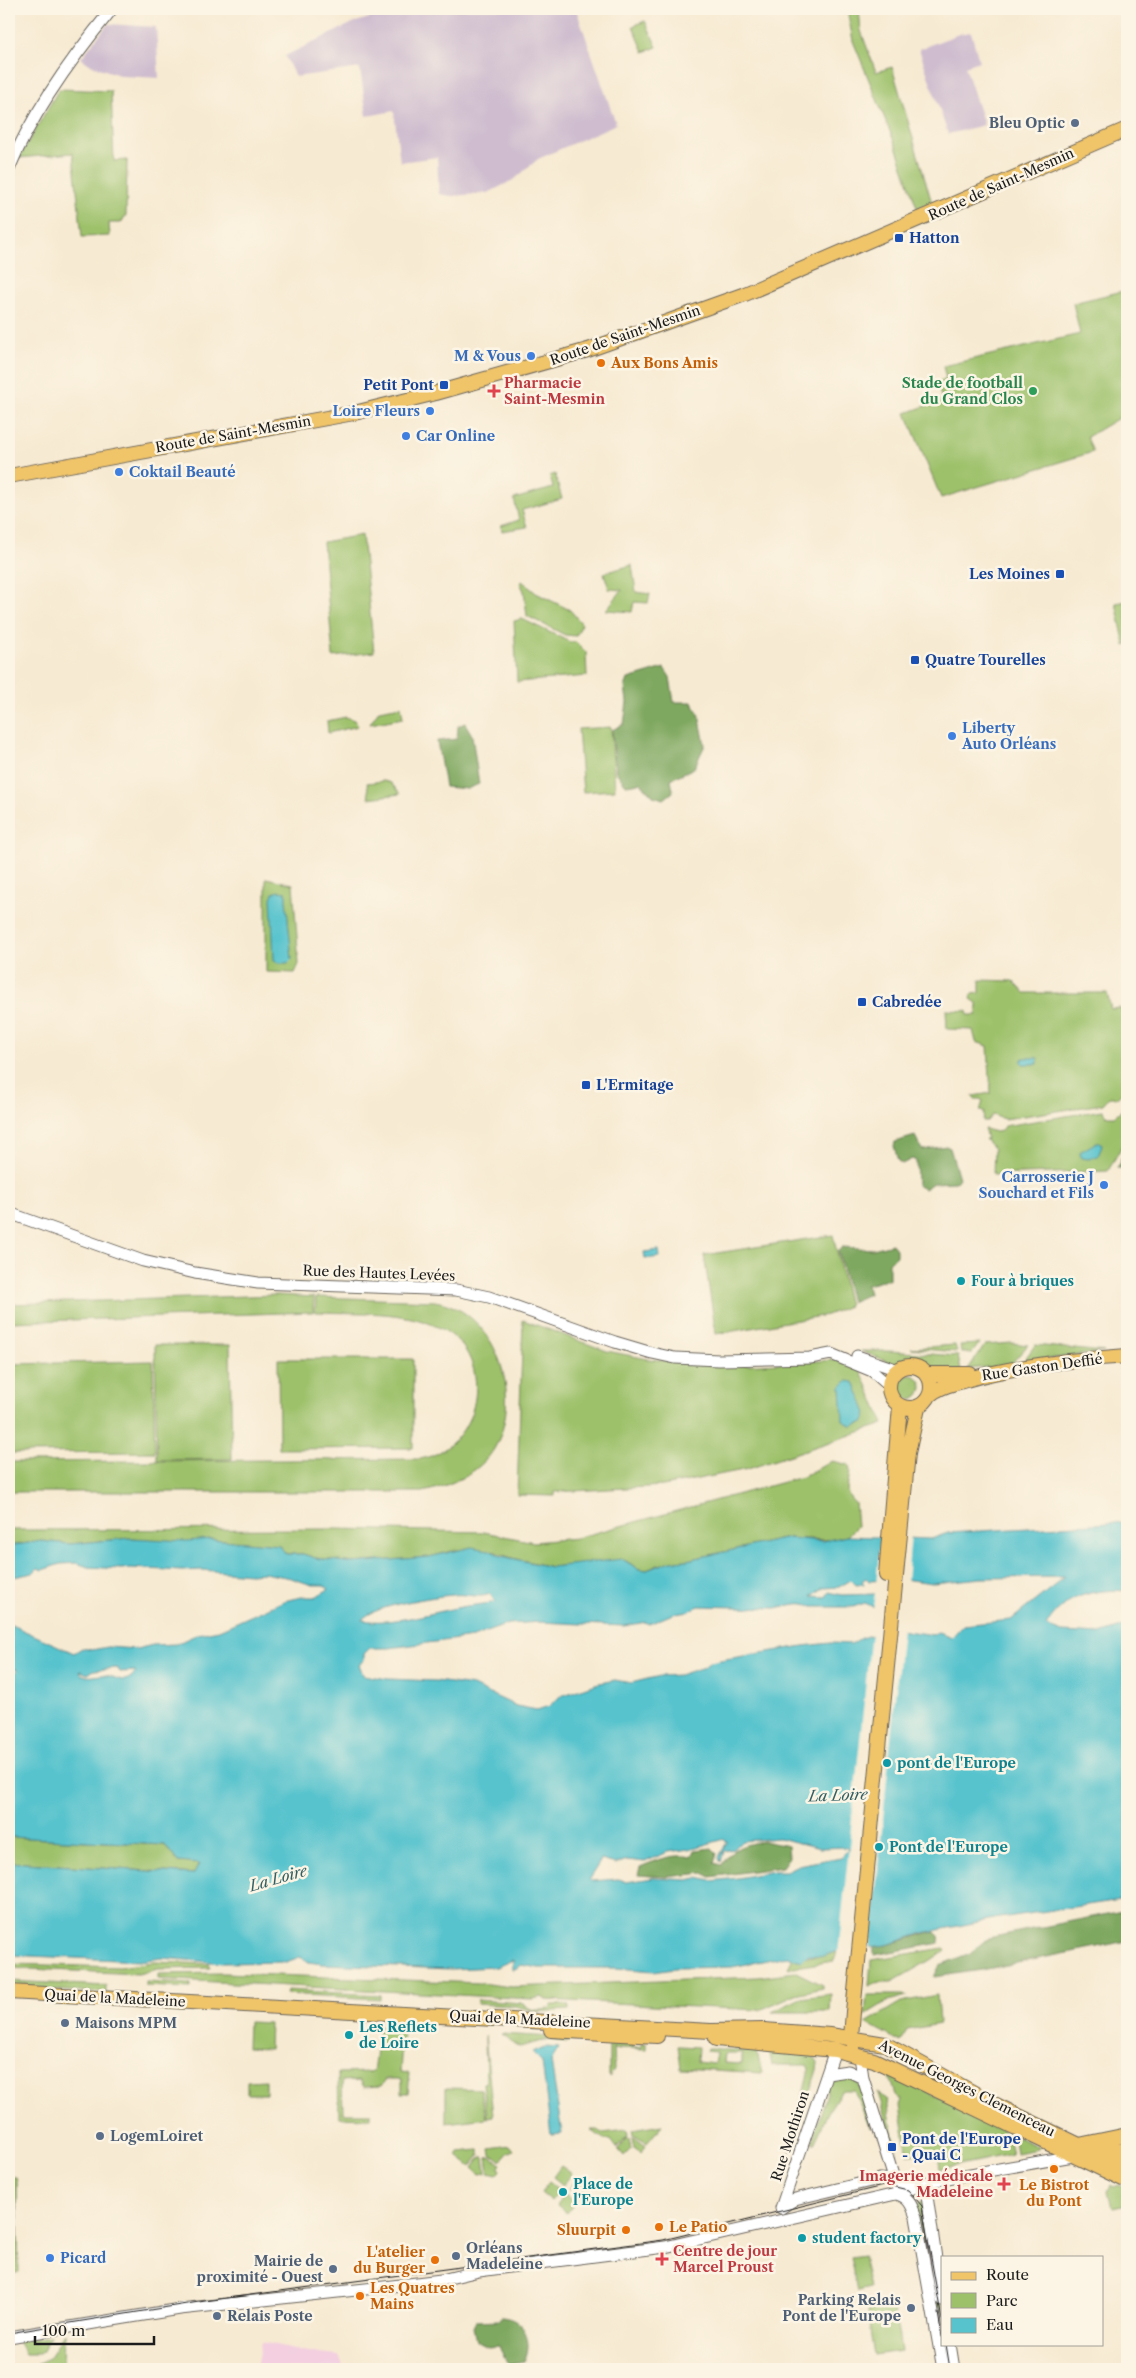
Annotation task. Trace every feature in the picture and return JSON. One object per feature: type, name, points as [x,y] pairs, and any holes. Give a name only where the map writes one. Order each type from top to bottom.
[{"type":"main road","name":"Route de Saint-Mesmin","points":[[9,476],[354,413],[436,393],[588,350],[745,294],[1127,129]]},
{"type":"main road","name":"Rue Gaston Deffié","points":[[931,1394],[944,1386],[986,1374],[1070,1360],[1127,1356]]},
{"type":"main road","points":[[918,1408],[900,1406],[892,1398],[889,1386],[890,1380],[898,1370],[913,1366],[927,1374],[986,1374]]},
{"type":"main road","points":[[849,2036],[908,1453],[918,1408],[928,1400],[931,1394],[932,1387],[927,1374]]},
{"type":"main road","points":[[849,2036],[900,1406]]},
{"type":"main road","name":"Quai de la Madeleine","points":[[9,1992],[711,2031],[764,2030],[849,2036]]},
{"type":"main road","name":"Quai de la Madeleine","points":[[9,2000],[728,2040],[819,2048],[849,2036]]},
{"type":"main road","points":[[117,2006],[122,2002],[189,2005],[201,2002]]},
{"type":"main road","points":[[491,2027],[492,2024],[496,2023],[576,2027],[587,2023]]},
{"type":"main road","points":[[728,2040],[764,2037],[836,2043],[849,2036]]},
{"type":"main road","points":[[849,2036],[864,2046],[891,2056],[931,2077],[964,2088]]},
{"type":"main road","name":"Avenue Georges Clemenceau","points":[[849,2036],[885,2044],[1080,2152]]},
{"type":"main road","name":"Avenue Georges Clemenceau","points":[[849,2036],[892,2067],[942,2094],[1080,2152]]},
{"type":"main road","points":[[1080,2152],[1127,2137]]},
{"type":"main road","points":[[1080,2152],[1127,2150]]},
{"type":"main road","points":[[1080,2152],[1127,2168]]},
{"type":"main road","points":[[1080,2152],[1127,2181]]},
{"type":"street","points":[[9,169],[25,134],[88,38],[112,9]]},
{"type":"street","name":"Rue des Hautes Levées","points":[[9,1213],[143,1261],[224,1279],[258,1283],[456,1290],[489,1297],[615,1342],[675,1358],[719,1360],[810,1358],[830,1354],[849,1360],[872,1371],[889,1386]]},
{"type":"street","points":[[830,1354],[859,1356],[898,1370]]},
{"type":"street","points":[[849,2036],[895,2180],[896,2194]]},
{"type":"street","name":"Rue Mothiron","points":[[849,2036],[827,2074],[781,2208],[795,2199],[879,2179],[895,2180]]},
{"type":"street","points":[[827,2074],[848,2071],[863,2078]]},
{"type":"street","points":[[9,2337],[180,2309],[441,2280],[479,2271],[665,2247],[896,2194],[946,2178],[1080,2152]]},
{"type":"street","points":[[895,2180],[918,2186],[924,2190],[927,2196],[941,2293]]},
{"type":"street","points":[[896,2194],[902,2196],[910,2203],[916,2217],[943,2369]]},
{"type":"street","points":[[950,2346],[954,2369]]},
{"type":"shaded area","points":[[397,9],[576,9],[616,124],[538,159],[515,179],[488,193],[452,196],[439,194],[437,157],[400,162],[394,111],[367,116],[360,68],[295,77],[285,56],[353,23]]},
{"type":"shaded area","points":[[108,24],[156,27],[159,78],[122,76],[91,65],[81,58]]},
{"type":"shaded area","points":[[971,32],[979,61],[965,66],[984,125],[948,134],[919,49],[959,34]]},
{"type":"shaded area","points":[[261,2342],[319,2354],[339,2356],[344,2369],[256,2369]]},
{"type":"green space","points":[[847,9],[859,9],[861,31],[876,72],[892,67],[932,203],[917,208],[896,146],[853,41]]},
{"type":"green space","points":[[645,21],[657,47],[644,52],[633,26]]},
{"type":"green space","points":[[59,89],[111,91],[114,161],[127,160],[126,215],[121,223],[109,223],[110,236],[82,237],[73,153],[19,158]]},
{"type":"green space","name":"Stade de football du Grand Clos","points":[[1127,290],[1127,413],[1087,437],[1093,452],[941,498],[906,413],[942,400],[937,382],[946,379],[943,366],[1080,334],[1073,303]]},
{"type":"green space","points":[[555,474],[562,499],[522,510],[527,527],[502,531],[501,526],[519,520],[514,499],[553,488],[550,476]]},
{"type":"green space","points":[[362,535],[374,652],[333,657],[323,542]]},
{"type":"green space","points":[[632,565],[636,592],[650,594],[648,603],[634,602],[632,612],[606,610],[622,590],[609,589],[604,573]]},
{"type":"green space","points":[[522,581],[536,593],[570,610],[582,624],[576,636],[565,635],[527,616],[524,591],[520,583]]},
{"type":"green space","points":[[1127,601],[1127,645],[1125,646],[1116,603]]},
{"type":"green space","points":[[522,619],[570,642],[576,642],[586,652],[587,676],[517,682],[514,621]]},
{"type":"green space","points":[[664,668],[670,677],[674,702],[692,702],[699,714],[705,745],[694,768],[671,779],[673,792],[664,799],[653,796],[641,783],[626,785],[616,772],[612,730],[624,724],[627,702],[625,687],[628,679]]},
{"type":"green space","points":[[401,706],[403,718],[370,724],[379,710]]},
{"type":"green space","points":[[346,717],[354,720],[358,726],[328,733],[327,721]]},
{"type":"green space","points":[[465,723],[472,735],[479,784],[467,789],[445,787],[437,741],[457,739],[458,726]]},
{"type":"green space","points":[[611,727],[615,790],[583,792],[578,729]]},
{"type":"green space","points":[[384,781],[391,783],[400,794],[369,798],[367,783]]},
{"type":"green space","points":[[266,878],[293,884],[299,964],[295,973],[266,972]]},
{"type":"green space","points":[[980,980],[1013,981],[1025,993],[1107,993],[1111,1009],[1120,1008],[1127,1025],[1127,1087],[1117,1097],[1109,1097],[1103,1104],[1004,1119],[992,1115],[987,1121],[983,1121],[984,1112],[980,1111],[983,1101],[974,1099],[973,1096],[991,1093],[988,1046],[976,1042],[973,1030],[947,1029],[946,1010],[967,1011],[968,1015],[977,1015],[977,1003],[971,999],[972,994],[980,993]]},
{"type":"green space","points":[[1127,1094],[1127,1137],[1108,1171],[993,1175],[994,1149],[985,1139],[987,1139],[984,1129],[996,1132],[1001,1131],[1004,1126],[1103,1110],[1107,1116],[1114,1116],[1122,1110],[1123,1099]]},
{"type":"green space","points":[[915,1136],[922,1150],[946,1146],[950,1148],[959,1178],[956,1182],[933,1183],[924,1189],[917,1185],[916,1161],[912,1159],[902,1164],[898,1161],[894,1146],[895,1142]]},
{"type":"green space","points":[[1127,1147],[1127,1168],[1117,1168]]},
{"type":"green space","points":[[833,1235],[849,1306],[827,1315],[716,1334],[704,1255]]},
{"type":"green space","points":[[892,1244],[896,1249],[896,1256],[889,1263],[889,1279],[867,1285],[869,1294],[851,1302],[838,1251],[842,1247],[873,1249]]},
{"type":"green space","points":[[277,1295],[314,1297],[313,1312],[9,1322],[9,1304]]},
{"type":"green space","points":[[316,1297],[435,1301],[457,1308],[475,1322],[489,1339],[499,1360],[505,1383],[506,1406],[503,1428],[494,1449],[481,1465],[453,1482],[423,1492],[9,1492],[9,1462],[420,1459],[440,1451],[457,1438],[468,1421],[474,1401],[475,1380],[471,1360],[460,1343],[442,1329],[412,1318],[380,1314],[315,1312]]},
{"type":"green space","points":[[523,1320],[607,1351],[648,1359],[720,1366],[837,1360],[860,1369],[884,1424],[748,1469],[663,1486],[555,1492],[555,1496],[517,1495]]},
{"type":"green space","points":[[1012,1343],[1028,1345],[1010,1365],[989,1369],[988,1367],[968,1369],[985,1345]]},
{"type":"green space","points":[[979,1344],[972,1353],[961,1353],[960,1345]]},
{"type":"green space","points":[[155,1345],[230,1345],[232,1459],[157,1460]]},
{"type":"green space","points":[[955,1345],[957,1352],[911,1348]]},
{"type":"green space","points":[[1035,1345],[1104,1352],[1023,1362]]},
{"type":"green space","points":[[861,1351],[958,1356],[961,1371],[930,1369],[912,1361],[896,1365]]},
{"type":"green space","points":[[278,1359],[413,1359],[413,1448],[279,1449]]},
{"type":"green space","points":[[153,1361],[155,1452],[11,1453],[10,1364]]},
{"type":"green space","points":[[910,1375],[915,1376],[921,1382],[921,1392],[915,1398],[910,1399],[905,1398],[899,1392],[898,1387],[899,1382],[905,1376]]},
{"type":"green space","points":[[832,1461],[849,1465],[847,1489],[850,1498],[855,1503],[857,1526],[847,1536],[829,1540],[788,1538],[658,1565],[647,1570],[639,1569],[626,1561],[551,1567],[496,1552],[456,1550],[430,1557],[353,1563],[315,1558],[303,1554],[286,1554],[278,1545],[211,1539],[186,1542],[131,1538],[70,1544],[41,1541],[9,1546],[9,1530],[336,1529],[484,1532],[534,1542],[576,1538],[802,1477]]},
{"type":"green space","points":[[9,1837],[165,1845],[178,1862],[199,1863],[195,1874],[9,1862]]},
{"type":"green space","points":[[763,1841],[788,1846],[789,1857],[782,1867],[710,1877],[704,1873],[666,1877],[638,1875],[640,1867],[672,1857],[692,1857],[695,1850],[712,1848],[717,1853],[714,1863],[722,1865],[730,1854],[739,1848]]},
{"type":"green space","points":[[1127,1910],[1127,1941],[982,1970],[934,1977],[940,1965],[970,1953],[988,1938]]},
{"type":"green space","points":[[934,1931],[939,1936],[940,1943],[874,1955],[874,1946],[887,1945]]},
{"type":"green space","points":[[944,1948],[946,1951],[892,1982],[879,1982],[869,1986],[871,1960]]},
{"type":"green space","points":[[837,1952],[834,1961],[788,1968],[793,1957],[797,1960]]},
{"type":"green space","points":[[153,1962],[209,1964],[211,1968],[158,1969],[138,1974],[9,1968],[9,1964],[120,1967]]},
{"type":"green space","points":[[796,1972],[822,1985],[822,1988],[796,1994],[760,2010],[546,2000],[542,1997],[532,1999],[158,1979],[158,1974],[224,1973],[480,1983],[511,1987],[758,1977]]},
{"type":"green space","points":[[9,1981],[106,1986],[106,1993],[9,1988]]},
{"type":"green space","points":[[146,1982],[190,1984],[190,1988],[146,1986]]},
{"type":"green space","points":[[287,1990],[380,1995],[380,1999],[286,1994]]},
{"type":"green space","points":[[831,1994],[830,2012],[772,2012],[801,1998]]},
{"type":"green space","points":[[867,1995],[907,1996],[888,2001],[865,2015]]},
{"type":"green space","points":[[937,1995],[939,2024],[907,2030],[901,2042],[866,2023],[901,2002]]},
{"type":"green space","points":[[477,2000],[523,2003],[529,2008],[536,2010],[551,2008],[551,2005],[569,2005],[569,2010],[537,2012],[515,2006],[477,2004]]},
{"type":"green space","points":[[248,2022],[270,2023],[269,2049],[247,2048]]},
{"type":"green space","points":[[379,2027],[403,2029],[400,2072],[410,2073],[408,2093],[402,2093],[402,2079],[386,2079],[381,2086],[364,2087],[360,2080],[342,2081],[343,2113],[371,2113],[371,2118],[339,2117],[338,2073],[373,2072]]},
{"type":"green space","points":[[501,2034],[571,2038],[567,2042],[545,2040],[520,2047]]},
{"type":"green space","points":[[485,2036],[493,2116],[487,2117],[483,2083],[486,2082]]},
{"type":"green space","points":[[609,2040],[633,2042],[633,2047],[641,2047],[641,2043],[646,2043],[646,2049],[620,2048],[620,2050],[613,2047],[614,2069],[609,2078]]},
{"type":"green space","points":[[678,2046],[698,2047],[697,2062],[714,2064],[716,2052],[706,2051],[707,2048],[757,2052],[762,2073],[681,2068]],"holes":[[[725,2053],[742,2053],[742,2064],[724,2063]]]},
{"type":"green space","points":[[769,2050],[812,2055],[818,2062],[789,2156],[809,2069],[807,2065],[772,2065]]},
{"type":"green space","points":[[888,2071],[1010,2134],[1009,2141],[1012,2154],[940,2169],[938,2152],[908,2155],[900,2105],[902,2100],[896,2095]]},
{"type":"green space","points":[[840,2074],[858,2080],[872,2125],[870,2128],[854,2090],[842,2090],[831,2107],[814,2144],[812,2142],[827,2093],[827,2086]]},
{"type":"green space","points":[[266,2080],[266,2094],[247,2094],[247,2081]]},
{"type":"green space","points":[[446,2088],[481,2089],[486,2118],[446,2123]]},
{"type":"green space","points":[[878,2093],[888,2100],[897,2152]]},
{"type":"green space","points":[[662,2125],[647,2143],[633,2135],[632,2130]]},
{"type":"green space","points":[[591,2130],[598,2130],[603,2133],[627,2130],[628,2136],[616,2148],[610,2140],[605,2140]]},
{"type":"green space","points":[[1013,2135],[1039,2147],[1038,2149],[1016,2153]]},
{"type":"green space","points":[[629,2138],[631,2149],[624,2156],[618,2149]]},
{"type":"green space","points":[[632,2138],[646,2146],[641,2153],[634,2148]]},
{"type":"green space","points":[[510,2145],[514,2150],[508,2153],[501,2161],[491,2154],[490,2148]]},
{"type":"green space","points":[[479,2150],[480,2155],[471,2167],[457,2156],[459,2152]]},
{"type":"green space","points":[[491,2156],[501,2164],[497,2175],[489,2173],[487,2157]]},
{"type":"green space","points":[[481,2157],[484,2157],[486,2173],[480,2174],[473,2168]]},
{"type":"green space","points":[[561,2166],[572,2174],[563,2185],[553,2177]]},
{"type":"green space","points":[[9,2177],[16,2177],[17,2182],[19,2272],[9,2275]]},
{"type":"green space","points":[[577,2178],[588,2186],[579,2197],[569,2189]]},
{"type":"green space","points":[[549,2182],[559,2190],[551,2201],[541,2193]]},
{"type":"green space","points":[[1111,2185],[1114,2187],[1119,2185],[1127,2189],[1127,2204],[1112,2207],[1108,2191]]},
{"type":"green space","points":[[565,2194],[575,2202],[567,2213],[557,2205]]},
{"type":"green space","points":[[925,2200],[941,2303],[941,2343],[915,2205]]},
{"type":"green space","points":[[863,2255],[870,2288],[857,2291],[850,2257]]},
{"type":"green space","points":[[894,2306],[901,2351],[874,2355],[867,2311]]},
{"type":"green space","points":[[501,2317],[509,2318],[516,2322],[525,2332],[528,2346],[524,2361],[510,2364],[503,2356],[499,2346],[488,2347],[476,2341],[473,2327],[476,2321],[499,2320]]},
{"type":"green space","points":[[64,2333],[63,2365],[71,2365],[70,2369],[33,2369],[33,2365],[45,2361],[49,2357]]},
{"type":"green space","points":[[50,2336],[43,2351],[39,2354],[25,2354],[18,2341]]},
{"type":"green space","points":[[942,2346],[948,2346],[946,2369]]},
{"type":"water","points":[[279,891],[286,892],[292,959],[288,963],[279,963],[274,960],[271,898],[273,893]]},
{"type":"water","points":[[1023,1058],[1038,1058],[1038,1064],[1023,1064],[1021,1062]]},
{"type":"water","points":[[1100,1142],[1102,1146],[1098,1156],[1089,1159],[1081,1158],[1080,1152]]},
{"type":"water","points":[[659,1250],[660,1257],[645,1259],[644,1252]]},
{"type":"water","points":[[847,1381],[854,1382],[867,1413],[864,1422],[852,1426],[843,1421],[841,1387]]},
{"type":"water","name":"La Loire","points":[[1127,1522],[1127,1591],[1103,1591],[1080,1596],[1061,1607],[1046,1626],[1062,1632],[1100,1634],[1127,1625],[1127,1899],[993,1919],[923,1933],[887,1945],[842,1950],[823,1956],[809,1955],[801,1961],[787,1956],[732,1967],[674,1968],[654,1971],[617,1968],[539,1968],[522,1965],[513,1970],[513,1960],[496,1967],[451,1969],[322,1964],[309,1962],[300,1957],[286,1962],[223,1963],[162,1958],[139,1961],[9,1955],[9,1862],[194,1874],[199,1864],[178,1862],[165,1845],[9,1837],[9,1677],[18,1670],[9,1668],[9,1624],[74,1653],[82,1648],[92,1650],[108,1647],[136,1649],[153,1645],[176,1644],[198,1634],[219,1630],[284,1601],[302,1597],[315,1597],[329,1589],[324,1585],[312,1585],[291,1578],[264,1573],[121,1569],[88,1567],[77,1563],[60,1564],[42,1570],[38,1568],[33,1573],[9,1578],[9,1546],[41,1541],[70,1544],[131,1538],[186,1541],[211,1539],[279,1545],[286,1554],[303,1554],[315,1558],[353,1563],[429,1557],[472,1547],[551,1567],[622,1559],[639,1569],[647,1570],[671,1561],[687,1560],[788,1538],[823,1541],[847,1536],[931,1539],[948,1533]],"holes":[[[1065,1577],[1011,1620],[963,1625],[952,1637],[938,1632],[933,1635],[893,1629],[861,1638],[851,1644],[831,1643],[803,1646],[710,1662],[704,1667],[679,1675],[660,1676],[631,1683],[615,1680],[595,1684],[561,1696],[549,1706],[537,1710],[516,1706],[473,1686],[363,1675],[359,1664],[364,1660],[364,1654],[370,1648],[389,1648],[473,1637],[508,1624],[540,1622],[624,1626],[646,1622],[649,1624],[675,1613],[689,1611],[699,1606],[776,1608],[804,1604],[813,1607],[853,1607],[865,1603],[874,1607],[876,1594],[842,1595],[829,1592],[826,1597],[812,1596],[823,1588],[839,1587],[851,1580],[856,1585],[864,1584],[862,1581],[866,1578],[869,1581],[903,1579],[933,1583],[981,1578]],[[490,1594],[495,1602],[397,1620],[362,1620],[378,1610],[419,1600],[458,1595]],[[117,1668],[120,1672],[136,1671],[132,1676],[124,1680],[106,1675],[87,1676],[81,1674],[80,1671],[88,1674],[94,1670]],[[779,1838],[820,1848],[847,1847],[848,1850],[841,1857],[798,1865],[786,1871],[774,1871],[738,1878],[711,1881],[697,1878],[688,1880],[653,1878],[626,1882],[618,1879],[591,1881],[589,1879],[601,1860],[616,1864],[627,1860],[645,1862],[668,1852],[689,1849],[725,1839],[727,1842],[719,1857],[721,1862],[724,1851],[734,1849],[742,1841]]]},
{"type":"water","points":[[545,2047],[559,2048],[551,2061],[562,2134],[551,2135],[542,2062],[532,2052]]},
{"type":"pier","points":[[881,1533],[911,1534],[907,1582],[891,1581],[876,1584]]},
{"type":"pier","points":[[875,1592],[882,1593],[886,1598],[885,1605],[879,1609],[873,1609]]},
{"type":"pier","points":[[888,1627],[902,1628],[870,1950],[838,1954],[871,1632]]},
{"type":"tram line","points":[[9,2333],[205,2301],[663,2240],[887,2185],[908,2190],[922,2206],[941,2314]]},
{"type":"tram line","points":[[938,2313],[941,2331]]},
{"type":"tram line","points":[[946,2346],[950,2369]]},
{"type":"place","name":"Bleu Optic","points":[[1075,123]]},
{"type":"place","name":"Hatton","points":[[899,238]]},
{"type":"place","name":"M & Vous","points":[[531,356]]},
{"type":"place","name":"Aux Bons Amis","points":[[601,363]]},
{"type":"place","name":"Petit Pont","points":[[444,385]]},
{"type":"place","name":"Pharmacie Saint-Mesmin","points":[[494,391]]},
{"type":"place","name":"Stade de football du Grand Clos","points":[[1033,391]]},
{"type":"place","name":"Loire Fleurs","points":[[430,411]]},
{"type":"place","name":"Car Online","points":[[406,436]]},
{"type":"place","name":"Coktail Beauté","points":[[119,472]]},
{"type":"place","name":"Les Moines","points":[[1060,574]]},
{"type":"place","name":"Quatre Tourelles","points":[[915,660]]},
{"type":"place","name":"Liberty Auto Orléans","points":[[952,736]]},
{"type":"place","name":"Cabredée","points":[[862,1002]]},
{"type":"place","name":"L'Ermitage","points":[[586,1085]]},
{"type":"place","name":"Carrosserie J Souchard et Fils","points":[[1104,1185]]},
{"type":"place","name":"Four à briques","points":[[961,1281]]},
{"type":"place","name":"pont de l'Europe","points":[[887,1763]]},
{"type":"place","name":"Pont de l'Europe","points":[[879,1847]]},
{"type":"place","name":"Maisons MPM","points":[[65,2023]]},
{"type":"place","name":"Les Reflets de Loire","points":[[349,2035]]},
{"type":"place","name":"LogemLoiret","points":[[100,2136]]},
{"type":"place","name":"Pont de l'Europe - Quai C","points":[[892,2147]]},
{"type":"place","name":"Le Bistrot du Pont","points":[[1054,2169]]},
{"type":"place","name":"Imagerie médicale Madeleine","points":[[1004,2184]]},
{"type":"place","name":"Place de l'Europe","points":[[563,2192]]},
{"type":"place","name":"Le Patio","points":[[659,2227]]},
{"type":"place","name":"Sluurpit","points":[[626,2230]]},
{"type":"place","name":"student factory","points":[[802,2238]]},
{"type":"place","name":"Orléans Madeleine","points":[[456,2256]]},
{"type":"place","name":"Picard","points":[[50,2258]]},
{"type":"place","name":"Centre de jour Marcel Proust","points":[[662,2259]]},
{"type":"place","name":"L'atelier du Burger","points":[[435,2260]]},
{"type":"place","name":"Mairie de proximité - Ouest","points":[[333,2269]]},
{"type":"place","name":"Les Quatres Mains","points":[[360,2296]]},
{"type":"place","name":"Parking Relais Pont de l'Europe","points":[[911,2308]]},
{"type":"place","name":"Relais Poste","points":[[217,2316]]}]
